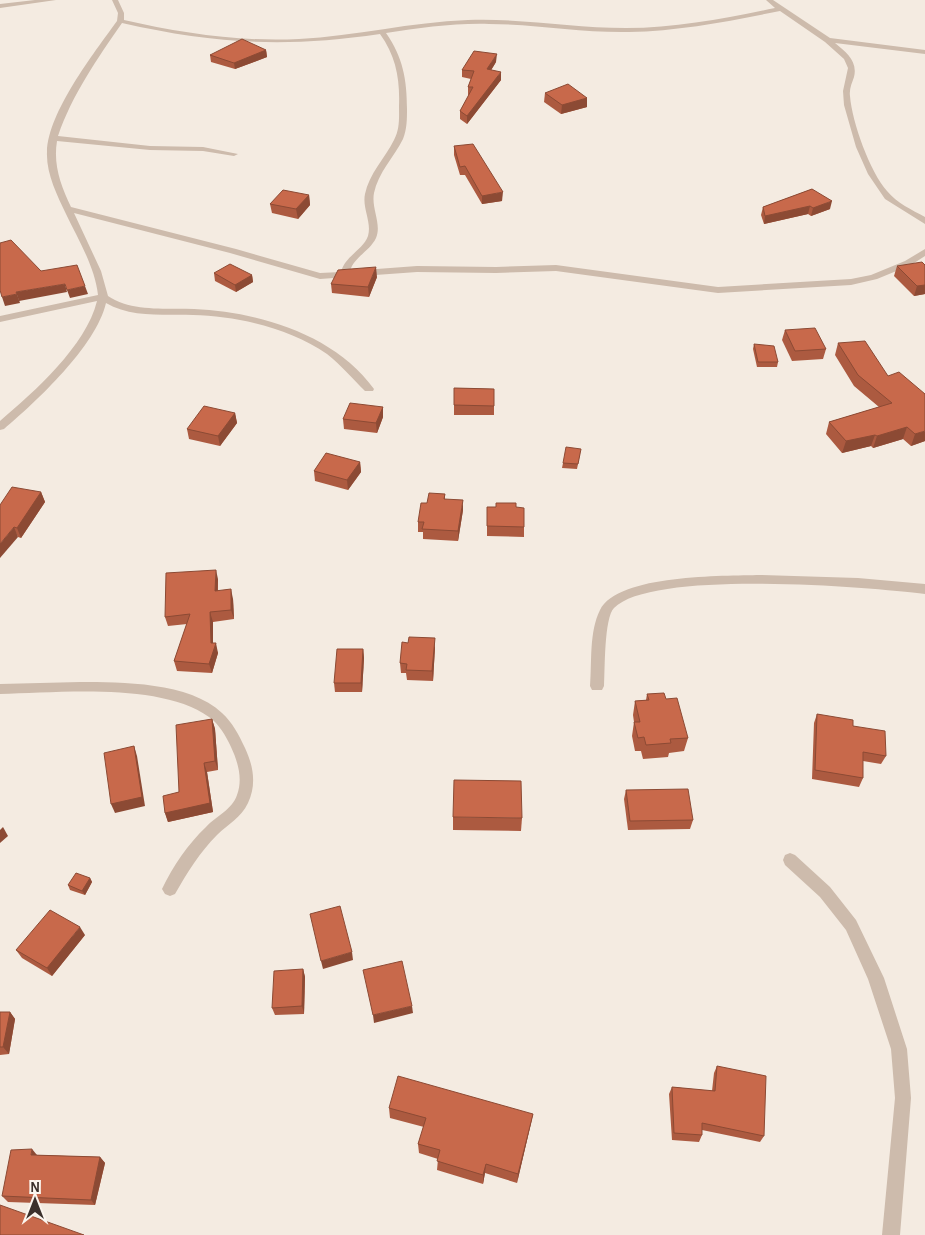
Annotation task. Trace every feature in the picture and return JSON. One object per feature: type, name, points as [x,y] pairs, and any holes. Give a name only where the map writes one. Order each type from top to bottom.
[{"type":"street","points":[[0,6],[53,0]]},
{"type":"street","points":[[0,427],[50,382],[78,346],[98,314],[102,297],[96,272],[55,178],[51,151],[55,125],[120,22],[121,13],[115,0]]},
{"type":"street","points":[[769,0],[780,9],[831,40],[845,54],[851,65],[846,94],[870,173],[885,195],[925,221]]},
{"type":"street","points":[[120,22],[181,35],[222,40],[300,41],[441,24],[502,22],[625,30],[662,29],[780,9]]},
{"type":"street","points":[[345,273],[348,263],[366,245],[372,235],[369,194],[376,177],[400,136],[403,120],[405,88],[401,68],[394,49],[382,32]]},
{"type":"street","points":[[831,40],[925,52]]},
{"type":"street","points":[[53,138],[131,146],[203,149],[234,154]]},
{"type":"street","points":[[68,209],[242,253],[320,276],[417,269],[496,270],[556,268],[718,290],[851,282],[874,277],[908,263],[925,252]]},
{"type":"street","points":[[0,318],[102,297],[115,305],[244,318],[274,326],[324,348],[339,359],[369,389]]},
{"type":"street","points":[[597,686],[602,621],[610,604],[633,592],[668,584],[749,579],[897,585],[925,589]]},
{"type":"street","points":[[0,689],[83,688],[145,690],[191,700],[214,713],[234,739],[246,764],[246,786],[239,806],[212,830],[187,857],[170,889]]},
{"type":"street","points":[[790,860],[824,892],[851,925],[876,978],[899,1049],[903,1098],[891,1235]]},
{"type":"building","points":[[242,39],[266,50],[234,63],[210,55]]},
{"type":"building","points":[[474,51],[497,54],[487,69],[501,72],[467,116],[460,111],[473,87],[468,87],[474,71],[462,70]]},
{"type":"building","points":[[568,84],[587,98],[562,105],[545,93]]},
{"type":"building","points":[[473,144],[503,192],[482,196],[465,166],[460,167],[454,146]]},
{"type":"building","points":[[812,189],[832,201],[813,208],[810,206],[765,216],[763,207]]},
{"type":"building","points":[[283,190],[309,195],[296,209],[270,204]]},
{"type":"building","points":[[11,240],[41,271],[77,265],[85,286],[67,290],[65,284],[16,292],[17,294],[2,297],[0,290],[0,243]]},
{"type":"building","points":[[922,262],[925,265],[925,285],[917,286],[897,266]]},
{"type":"building","points":[[230,264],[252,275],[235,285],[214,273]]},
{"type":"building","points":[[376,267],[368,287],[331,284],[338,270]]},
{"type":"building","points":[[815,328],[826,349],[795,351],[785,330]]},
{"type":"building","points":[[865,341],[888,376],[899,372],[925,394],[925,431],[915,434],[907,427],[877,436],[846,441],[829,422],[892,403],[858,375],[838,343]]},
{"type":"building","points":[[754,344],[774,346],[778,362],[758,362]]},
{"type":"building","points":[[454,388],[494,389],[494,406],[454,405]]},
{"type":"building","points":[[350,403],[383,407],[376,423],[343,419]]},
{"type":"building","points":[[204,406],[235,413],[218,436],[187,429]]},
{"type":"building","points":[[566,447],[581,449],[578,464],[563,463]]},
{"type":"building","points":[[326,453],[360,462],[347,480],[314,471]]},
{"type":"building","points":[[12,487],[41,492],[17,528],[14,527],[0,544],[0,505]]},
{"type":"building","points":[[429,493],[445,494],[444,499],[463,500],[458,531],[422,529],[424,522],[418,522],[421,503],[427,503]]},
{"type":"building","points":[[496,503],[516,503],[516,507],[524,508],[524,527],[487,526],[487,507],[496,507]]},
{"type":"building","points":[[216,570],[215,591],[231,589],[231,610],[210,612],[211,643],[216,643],[209,664],[174,661],[190,614],[165,617],[166,573]]},
{"type":"building","points":[[409,637],[435,638],[432,671],[406,670],[407,664],[400,663],[402,642],[408,643]]},
{"type":"building","points":[[337,649],[363,649],[361,683],[334,683]]},
{"type":"building","points":[[664,693],[666,699],[677,698],[688,738],[670,739],[671,743],[646,745],[644,737],[638,738],[634,722],[640,722],[635,701],[649,700],[647,694]]},
{"type":"building","points":[[817,714],[853,720],[853,726],[885,731],[886,756],[863,752],[863,778],[815,770]]},
{"type":"building","points":[[212,719],[215,761],[204,763],[210,803],[165,813],[163,796],[179,792],[176,725]]},
{"type":"building","points":[[134,746],[142,797],[111,804],[104,753]]},
{"type":"building","points":[[454,780],[521,781],[522,818],[453,817]]},
{"type":"building","points":[[688,789],[693,820],[630,821],[626,790]]},
{"type":"building","points":[[76,873],[90,878],[82,891],[68,885]]},
{"type":"building","points":[[340,906],[352,952],[321,961],[310,914]]},
{"type":"building","points":[[50,910],[80,927],[47,968],[16,950]]},
{"type":"building","points":[[402,961],[412,1006],[373,1015],[363,970]]},
{"type":"building","points":[[303,969],[302,1006],[272,1008],[274,971]]},
{"type":"building","points":[[0,1012],[10,1012],[3,1047],[0,1047]]},
{"type":"building","points":[[717,1066],[766,1076],[764,1136],[702,1123],[702,1135],[674,1133],[672,1087],[715,1091]]},
{"type":"building","points":[[398,1076],[533,1114],[518,1174],[486,1164],[483,1175],[437,1161],[440,1150],[418,1144],[426,1118],[389,1108]]},
{"type":"building","points":[[32,1149],[31,1155],[100,1157],[91,1200],[2,1196],[11,1150]]},
{"type":"building","points":[[0,1205],[84,1235],[0,1235]]}]
